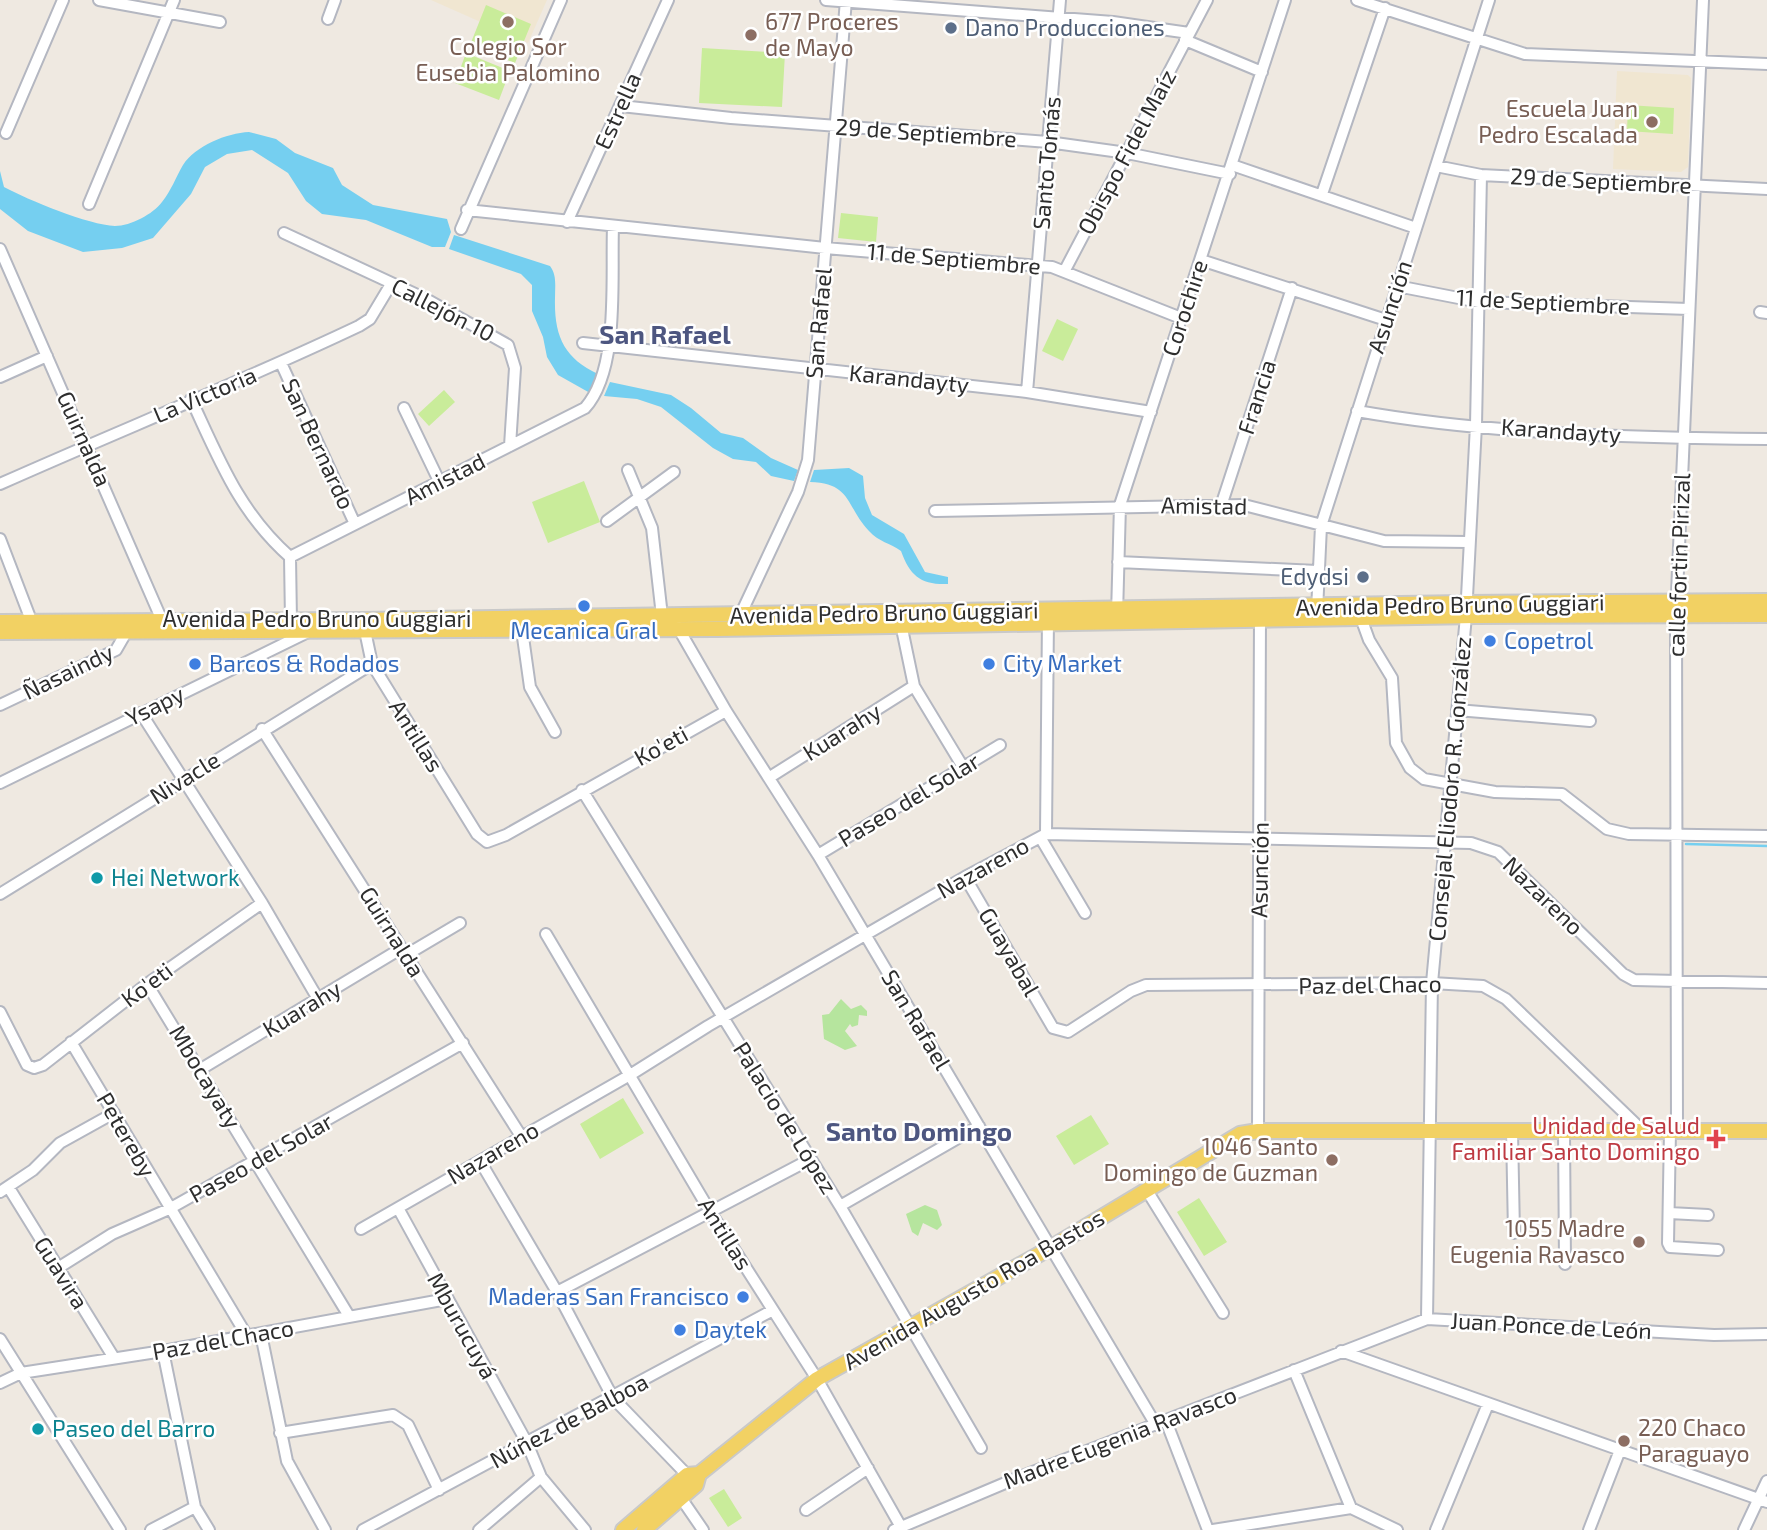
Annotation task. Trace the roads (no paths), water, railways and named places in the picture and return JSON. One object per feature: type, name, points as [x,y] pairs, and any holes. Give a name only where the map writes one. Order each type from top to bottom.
[{"type":"main road","name":"Avenida Pedro Bruno Guggiari","points":[[737,622],[1676,608],[1767,601]]},
{"type":"main road","name":"Avenida Pedro Bruno Guggiari","points":[[1676,608],[1767,615]]},
{"type":"main road","name":"Avenida Pedro Bruno Guggiari","points":[[1317,613],[1361,618],[1466,610]]},
{"type":"main road","name":"Avenida Pedro Bruno Guggiari","points":[[0,622],[127,631],[164,625],[311,631],[364,626],[671,621],[901,624],[1048,617]]},
{"type":"main road","name":"Avenida Pedro Bruno Guggiari","points":[[0,632],[34,626],[291,621],[364,626],[522,630],[671,621]]},
{"type":"main road","name":"Avenida Augusto Roa Bastos","points":[[623,1530],[694,1478],[817,1379],[1052,1247],[1232,1138],[1258,1131],[1767,1131]]},
{"type":"main road","name":"Avenida Augusto Roa Bastos","points":[[644,1530],[681,1498],[694,1478]]},
{"type":"street","points":[[6,133],[63,0]]},
{"type":"street","points":[[99,0],[220,22]]},
{"type":"street","points":[[89,204],[174,0]]},
{"type":"street","points":[[328,19],[335,0]]},
{"type":"street","points":[[461,229],[561,0]]},
{"type":"street","name":"Estrella","points":[[567,222],[668,0]]},
{"type":"street","points":[[826,0],[1059,18],[1187,37],[1262,72]]},
{"type":"street","name":"Santo Tomás","points":[[1027,392],[1060,0]]},
{"type":"street","name":"Obispo Fidel Maíz","points":[[1065,271],[1207,0]]},
{"type":"street","name":"Corochire","points":[[1117,616],[1120,505],[1285,0]]},
{"type":"street","points":[[1357,0],[1506,51],[1542,56],[1767,64]]},
{"type":"street","name":"Asunción","points":[[1317,613],[1321,526],[1489,0]]},
{"type":"street","name":"calle fortin Pirizal","points":[[1703,0],[1676,608],[1676,983],[1669,1213],[1671,1247],[1718,1250]]},
{"type":"street","name":"San Rafael","points":[[737,622],[797,492],[808,460],[846,1]]},
{"type":"street","points":[[1321,194],[1385,8]]},
{"type":"street","name":"29 de Septiembre","points":[[621,106],[836,127],[1048,142],[1127,153],[1231,170],[1321,194],[1416,228]]},
{"type":"street","name":"29 de Septiembre","points":[[1436,166],[1480,174],[1767,189]]},
{"type":"street","name":"Consejal Eliodoro R. González","points":[[1427,1319],[1432,983],[1466,610],[1476,425],[1480,174]]},
{"type":"street","name":"11 de Septiembre","points":[[467,211],[825,248],[1038,265],[1065,271],[1181,318]]},
{"type":"street","points":[[608,348],[613,227]]},
{"type":"street","name":"Callejón 10","points":[[284,233],[426,299],[508,345],[515,368],[510,446]]},
{"type":"street","name":"Guirnalda","points":[[0,248],[164,625]]},
{"type":"street","points":[[1201,260],[1386,320]]},
{"type":"street","name":"La Victoria","points":[[0,484],[191,399],[281,363],[370,319],[391,284]]},
{"type":"street","name":"11 de Septiembre","points":[[1397,286],[1479,302],[1689,309]]},
{"type":"street","name":"Francia","points":[[1221,506],[1292,288]]},
{"type":"street","name":"Karandayty","points":[[583,343],[608,348],[1027,392],[1151,412]]},
{"type":"street","name":"Amistad","points":[[290,557],[571,418],[586,408],[594,396],[604,373],[608,348]]},
{"type":"street","points":[[0,377],[47,356]]},
{"type":"street","name":"San Bernardo","points":[[281,363],[355,524]]},
{"type":"street","points":[[191,399],[237,496],[265,535],[290,557],[291,621]]},
{"type":"street","points":[[404,408],[440,484]]},
{"type":"street","name":"Karandayty","points":[[1357,411],[1476,425],[1682,438],[1767,439]]},
{"type":"street","points":[[628,470],[641,498],[657,551],[671,621]]},
{"type":"street","points":[[607,521],[674,472]]},
{"type":"street","name":"Amistad","points":[[935,511],[1067,511],[1120,505],[1263,508],[1321,526],[1384,541],[1468,541]]},
{"type":"street","points":[[0,539],[34,626]]},
{"type":"street","points":[[1118,562],[1317,571]]},
{"type":"street","name":"Asunción","points":[[1258,1131],[1261,837],[1259,614]]},
{"type":"street","points":[[1048,617],[1043,835],[1085,913]]},
{"type":"street","points":[[1361,618],[1369,640],[1392,678],[1394,730],[1400,753],[1416,774],[1450,784],[1495,792],[1562,794],[1607,829],[1629,834],[1767,835]]},
{"type":"street","name":"San Rafael","points":[[671,621],[818,855],[1052,1247],[1161,1423],[1210,1530]]},
{"type":"street","points":[[901,624],[914,686],[963,767]]},
{"type":"street","name":"Antillas","points":[[364,626],[372,664],[477,834],[487,842]]},
{"type":"street","points":[[522,630],[530,687],[555,732]]},
{"type":"street","name":"Ñasaindy","points":[[0,705],[116,650],[127,631]]},
{"type":"street","name":"Ysapy","points":[[0,783],[311,631]]},
{"type":"street","name":"Nivacle","points":[[0,894],[262,729],[372,664]]},
{"type":"street","name":"Kuarahy","points":[[770,777],[914,686]]},
{"type":"street","name":"Ko'eti","points":[[487,842],[506,835],[726,710]]},
{"type":"street","points":[[1457,710],[1590,721]]},
{"type":"street","points":[[141,713],[262,903],[318,999]]},
{"type":"street","name":"Guirnalda","points":[[262,729],[522,1136]]},
{"type":"street","name":"Paseo del Solar","points":[[818,855],[1000,745]]},
{"type":"street","name":"Palacio de López","points":[[582,790],[808,1160],[840,1206],[981,1448]]},
{"type":"street","name":"Nazareno","points":[[361,1229],[630,1076],[723,1018],[965,877],[1043,835],[1471,843],[1498,852],[1623,974],[1634,980],[1767,983]]},
{"type":"street","name":"Guayabal","points":[[965,877],[1053,1028]]},
{"type":"street","name":"Ko'eti","points":[[0,1012],[27,1065],[34,1068],[43,1065],[147,984],[262,903]]},
{"type":"street","name":"Kuarahy","points":[[201,1069],[318,999],[460,923]]},
{"type":"street","name":"Antillas","points":[[546,934],[711,1213],[817,1379],[868,1468],[897,1529]]},
{"type":"street","name":"Paz del Chaco","points":[[1053,1028],[1068,1032],[1130,991],[1146,985],[1432,983],[1483,986],[1495,990],[1643,1131]]},
{"type":"street","name":"Mbocayaty","points":[[147,984],[349,1315]]},
{"type":"street","name":"Petereby","points":[[71,1042],[247,1336]]},
{"type":"street","name":"Paseo del Solar","points":[[58,1268],[112,1234],[169,1209],[463,1043]]},
{"type":"street","points":[[4,1190],[33,1170],[60,1143],[114,1113]]},
{"type":"street","points":[[840,1206],[979,1126]]},
{"type":"street","points":[[1512,1131],[1514,1233]]},
{"type":"street","points":[[1564,1131],[1565,1264]]},
{"type":"street","points":[[556,1292],[808,1160]]},
{"type":"street","points":[[480,1161],[556,1292],[613,1398],[694,1478]]},
{"type":"street","points":[[1146,1189],[1223,1313]]},
{"type":"street","name":"Guavira","points":[[4,1190],[58,1268],[114,1359]]},
{"type":"street","name":"Mburucuyá","points":[[398,1208],[527,1443],[541,1477],[585,1530]]},
{"type":"street","points":[[1669,1213],[1709,1215]]},
{"type":"street","name":"Paz del Chaco","points":[[0,1383],[21,1373],[261,1334],[349,1315],[447,1299]]},
{"type":"street","name":"Núñez de Balboa","points":[[363,1530],[773,1310]]},
{"type":"street","name":"Juan Ponce de León","points":[[1341,1351],[1427,1319],[1705,1335],[1767,1334]]},
{"type":"street","points":[[261,1334],[279,1433],[287,1461],[325,1530]]},
{"type":"street","points":[[0,1339],[120,1530]]},
{"type":"street","points":[[163,1351],[195,1507],[209,1530]]},
{"type":"street","points":[[1341,1351],[1762,1501]]},
{"type":"street","name":"Madre Eugenia Ravasco","points":[[897,1529],[1341,1351]]},
{"type":"street","points":[[1294,1370],[1351,1508]]},
{"type":"street","points":[[1436,1530],[1488,1404]]},
{"type":"street","points":[[279,1433],[393,1415],[408,1425],[439,1490]]},
{"type":"street","points":[[1590,1530],[1620,1450]]},
{"type":"street","points":[[806,1510],[868,1468]]},
{"type":"street","points":[[479,1530],[541,1477]]},
{"type":"street","points":[[1744,1530],[1762,1501],[1767,1481]]},
{"type":"street","points":[[681,1498],[704,1530]]},
{"type":"street","points":[[151,1530],[195,1507]]},
{"type":"street","points":[[1210,1530],[1351,1508],[1397,1530]]},
{"type":"water","points":[[249,132],[276,139],[295,153],[333,168],[342,185],[373,205],[447,219],[451,232],[445,247],[432,247],[366,220],[322,214],[306,201],[288,173],[252,150],[227,154],[205,167],[191,194],[153,238],[122,248],[83,252],[28,231],[0,209],[0,171],[4,187],[43,205],[104,225],[128,224],[158,206],[183,165],[195,152],[222,138]]},
{"type":"water","points":[[454,235],[550,266],[554,273],[555,312],[563,344],[577,361],[598,374],[590,393],[558,375],[547,357],[543,337],[532,311],[532,285],[521,274],[449,249]]},
{"type":"water","points":[[610,382],[671,395],[721,433],[743,438],[771,458],[798,470],[794,481],[771,476],[756,462],[733,459],[713,448],[661,407],[637,399],[604,396]]},
{"type":"water","points":[[849,468],[863,476],[865,498],[872,515],[904,534],[925,572],[948,577],[948,584],[931,583],[918,577],[908,567],[901,551],[869,531],[841,492],[824,483],[810,482],[814,470]]},
{"type":"waterway","points":[[1686,844],[1767,846]]},
{"type":"place","name":"Colegio Sor Eusebia Palomino","points":[[508,22]]},
{"type":"place","name":"Dano Producciones","points":[[951,28]]},
{"type":"place","name":"677 Proceres de Mayo","points":[[751,35]]},
{"type":"place","name":"Escuela Juan Pedro Escalada","points":[[1652,122]]},
{"type":"place","name":"Edydsi","points":[[1363,577]]},
{"type":"place","name":"Mecanica Gral","points":[[584,606]]},
{"type":"place","name":"Copetrol","points":[[1490,641]]},
{"type":"place","name":"Barcos & Rodados","points":[[195,664]]},
{"type":"place","name":"City Market","points":[[989,664]]},
{"type":"place","name":"Hei Network","points":[[97,878]]},
{"type":"place","name":"Unidad de Salud Familiar Santo Domingo","points":[[1716,1139]]},
{"type":"place","name":"1046 Santo Domingo de Guzman","points":[[1332,1160]]},
{"type":"place","name":"1055 Madre Eugenia Ravasco","points":[[1639,1242]]},
{"type":"place","name":"Maderas San Francisco","points":[[743,1297]]},
{"type":"place","name":"Daytek","points":[[680,1330]]},
{"type":"place","name":"Paseo del Barro","points":[[38,1429]]},
{"type":"place","name":"220 Chaco Paraguayo","points":[[1624,1441]]},
{"type":"district","name":"San Rafael","points":[[665,335]]},
{"type":"district","name":"Santo Domingo","points":[[919,1132]]}]
